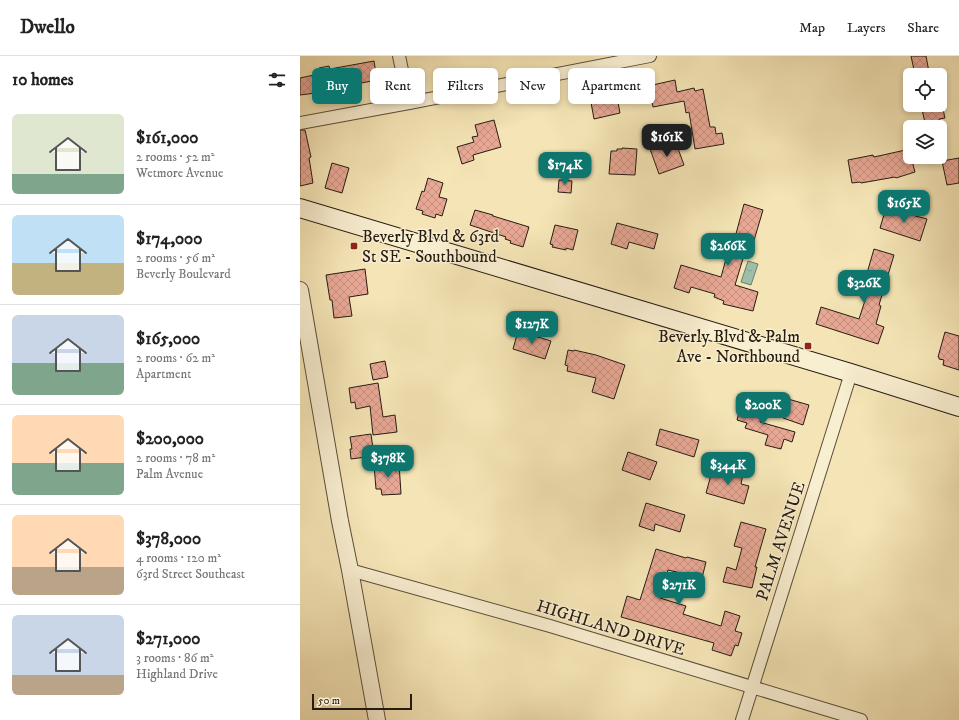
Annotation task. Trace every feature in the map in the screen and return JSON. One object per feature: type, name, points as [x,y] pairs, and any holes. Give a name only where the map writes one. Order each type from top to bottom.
[{"type":"main road","points":[[300,208],[851,373],[959,407]]},
{"type":"street","points":[[399,56],[402,68]]},
{"type":"street","points":[[425,100],[595,61],[650,56]]},
{"type":"street","points":[[300,123],[409,104]]},
{"type":"street","points":[[300,290],[333,485],[377,720]]},
{"type":"street","name":"PALM AVENUE","points":[[742,720],[751,687],[851,373]]},
{"type":"street","name":"HIGHLAND DRIVE","points":[[350,570],[550,626],[861,720]]},
{"type":"water","points":[[748,261],[758,264],[751,285],[741,282]]},
{"type":"building","points":[[911,56],[926,56],[928,68],[914,68]]},
{"type":"building","points":[[374,61],[375,68],[370,68],[370,81],[362,83],[362,68],[336,68]]},
{"type":"building","points":[[329,66],[330,68],[319,68]]},
{"type":"building","points":[[312,75],[312,94],[300,95],[300,78]]},
{"type":"building","points":[[675,80],[677,92],[694,88],[695,91],[703,89],[710,127],[715,127],[716,134],[722,133],[724,144],[695,149],[689,112],[686,113],[684,101],[653,107],[652,104],[655,104],[655,84]]},
{"type":"building","points":[[591,104],[618,104],[620,113],[594,119]]},
{"type":"building","points":[[923,112],[944,112],[945,118],[939,120],[924,120]]},
{"type":"building","points":[[494,120],[501,147],[473,155],[474,160],[462,164],[457,147],[474,142],[472,137],[478,136],[475,125]]},
{"type":"building","points":[[300,130],[305,130],[311,157],[309,158],[313,183],[300,186]]},
{"type":"building","points":[[676,143],[684,165],[659,174],[650,149],[664,144],[669,144],[670,146]]},
{"type":"building","points":[[617,149],[637,149],[635,175],[609,174],[611,151],[617,151]]},
{"type":"building","points":[[903,151],[903,164],[913,164],[915,172],[896,178],[852,183],[848,160],[873,155],[874,157]]},
{"type":"building","points":[[959,158],[959,183],[947,185],[943,164],[947,164],[947,160]]},
{"type":"building","points":[[332,163],[349,168],[342,193],[325,188]]},
{"type":"building","points":[[428,178],[443,183],[439,197],[447,199],[442,216],[436,214],[435,218],[422,214],[423,211],[416,209],[422,191],[424,192]]},
{"type":"building","points":[[559,180],[572,181],[571,193],[558,192]]},
{"type":"building","points":[[744,204],[763,210],[750,254],[745,252],[735,285],[758,292],[753,311],[723,304],[724,301],[714,297],[715,294],[691,287],[689,293],[674,288],[681,265],[721,277],[726,259],[729,260]]},
{"type":"building","points":[[886,208],[927,219],[920,241],[880,228]]},
{"type":"building","points":[[475,210],[529,227],[523,247],[510,243],[511,241],[505,239],[506,237],[470,225]]},
{"type":"building","points":[[617,223],[658,234],[654,249],[629,242],[627,249],[611,244]]},
{"type":"building","points":[[555,225],[578,230],[573,250],[552,247],[553,245],[550,244]]},
{"type":"building","points":[[874,249],[894,255],[879,305],[881,306],[876,324],[884,327],[878,344],[816,324],[821,307],[859,319],[871,282],[865,280]]},
{"type":"building","points":[[365,269],[368,294],[349,297],[352,316],[334,318],[332,300],[330,300],[326,275]]},
{"type":"building","points":[[518,331],[551,341],[545,359],[513,349]]},
{"type":"building","points":[[945,332],[959,336],[959,370],[943,365],[944,360],[939,359],[938,357]]},
{"type":"building","points":[[568,350],[596,355],[625,365],[614,399],[592,392],[596,378],[567,371],[568,366],[565,365]]},
{"type":"building","points":[[385,361],[388,377],[373,380],[370,364]]},
{"type":"building","points":[[378,383],[383,417],[395,415],[397,432],[373,435],[370,406],[356,409],[355,402],[351,403],[349,388]]},
{"type":"building","points":[[788,399],[809,405],[803,425],[783,418]]},
{"type":"building","points":[[742,401],[764,408],[760,422],[795,432],[792,442],[784,439],[781,449],[765,445],[768,435],[745,428],[747,423],[737,420]]},
{"type":"building","points":[[660,429],[699,440],[694,457],[656,445]]},
{"type":"building","points":[[371,434],[374,456],[351,459],[350,449],[352,449],[350,437]]},
{"type":"building","points":[[628,452],[657,462],[650,480],[622,470]]},
{"type":"building","points":[[399,463],[401,494],[382,495],[381,489],[376,489],[374,465]]},
{"type":"building","points":[[722,468],[743,474],[741,484],[749,486],[744,504],[706,493],[711,475],[719,478]]},
{"type":"building","points":[[646,503],[685,515],[680,532],[655,524],[654,531],[639,526]]},
{"type":"building","points":[[741,522],[766,529],[755,567],[757,567],[752,588],[723,582],[727,567],[736,570],[742,548],[734,546]]},
{"type":"building","points":[[656,549],[706,562],[702,578],[668,570],[660,598],[686,606],[683,614],[721,626],[725,611],[740,616],[735,631],[742,633],[738,646],[735,645],[731,656],[712,650],[714,643],[621,617],[627,596],[640,600]]},
{"type":"place","name":"Beverly Blvd & 63rd St SE - Southbound","points":[[354,246]]},
{"type":"place","name":"Beverly Blvd & Palm Ave - Northbound","points":[[808,346]]}]
